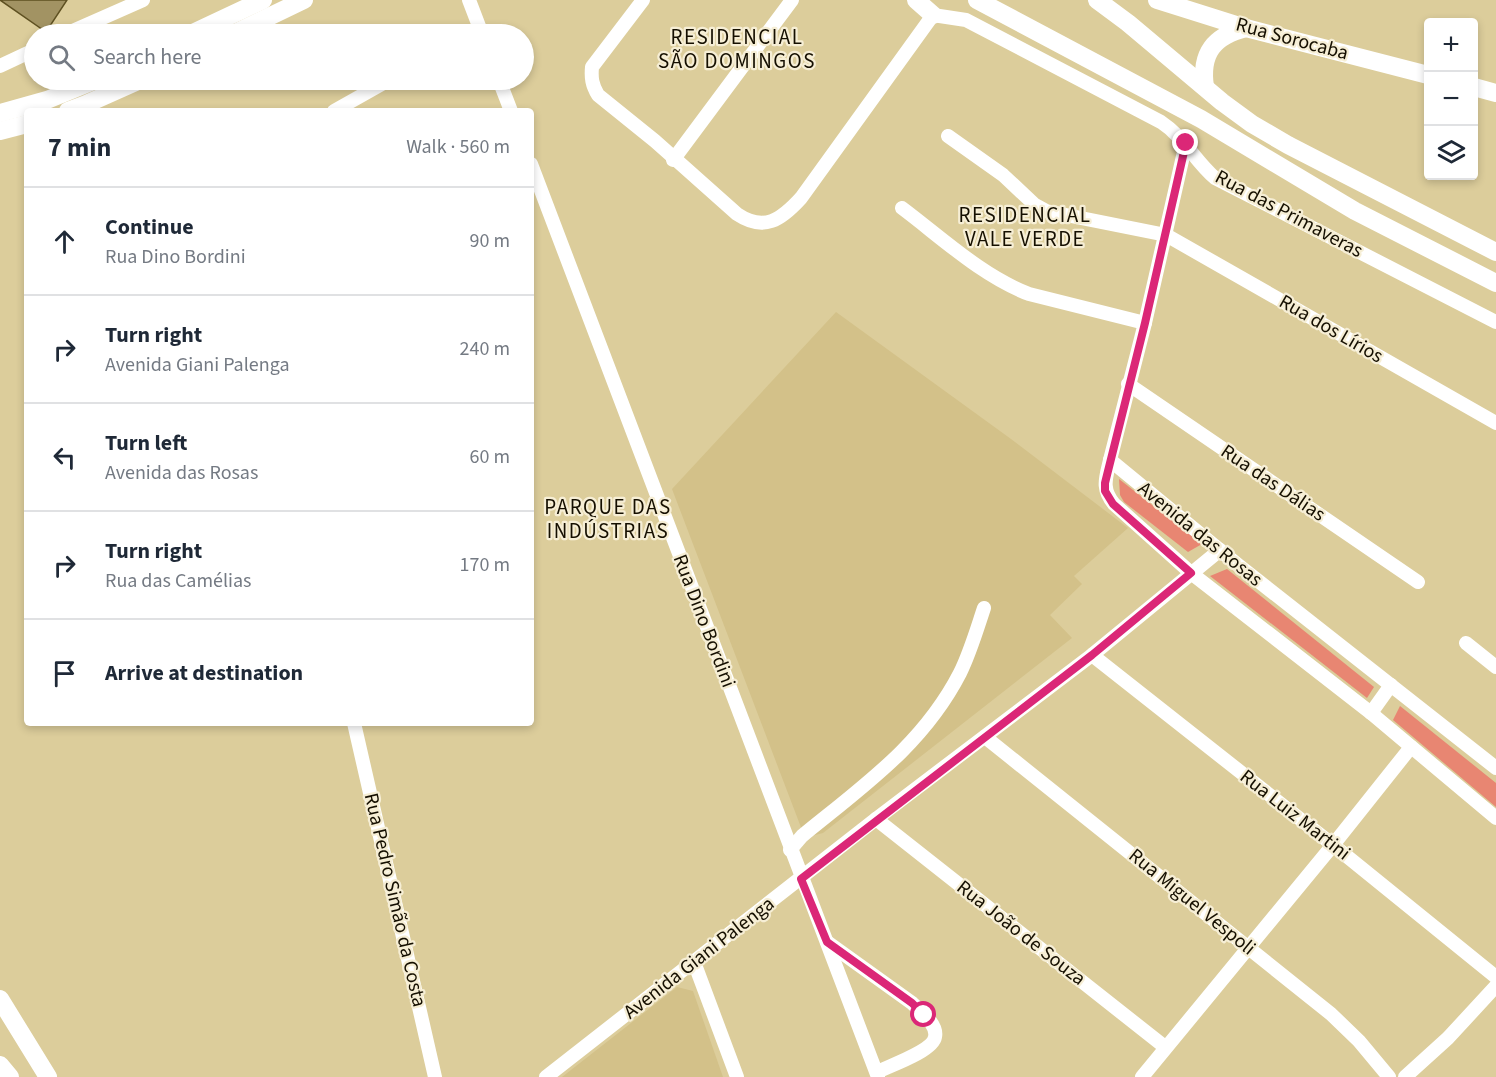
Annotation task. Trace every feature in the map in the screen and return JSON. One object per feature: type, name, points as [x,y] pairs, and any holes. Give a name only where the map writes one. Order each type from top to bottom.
[{"type":"main road","points":[[212,24],[263,0]]},
{"type":"main road","points":[[253,24],[304,0]]},
{"type":"main road","points":[[916,0],[933,15]]},
{"type":"main road","points":[[977,0],[1201,118],[1355,211],[1496,283]]},
{"type":"main road","points":[[1096,0],[1128,23],[1252,124],[1288,145],[1496,252]]},
{"type":"main road","name":"Rua Sorocaba","points":[[1157,0],[1246,28],[1424,74]]},
{"type":"main road","points":[[1205,87],[1203,74],[1210,50],[1229,33],[1246,28]]},
{"type":"main road","points":[[1478,88],[1496,93]]},
{"type":"main road","points":[[0,113],[47,100],[69,90]]},
{"type":"main road","points":[[76,108],[118,90]]},
{"type":"main road","points":[[0,131],[24,124]]},
{"type":"main road","points":[[0,999],[48,1077]]},
{"type":"main road","points":[[0,1065],[10,1077]]},
{"type":"street","points":[[89,24],[144,0]]},
{"type":"street","points":[[469,0],[474,24]]},
{"type":"street","points":[[643,0],[592,67],[591,78],[598,95],[655,141],[673,160],[737,214],[748,221],[762,223],[776,220],[789,211],[801,198],[933,15]]},
{"type":"street","points":[[673,160],[792,0]]},
{"type":"street","name":"Rua das Primaveras","points":[[933,15],[966,20],[1161,122],[1186,143],[1201,166],[1215,178],[1496,322]]},
{"type":"street","points":[[0,66],[24,55]]},
{"type":"street","points":[[339,108],[371,90]]},
{"type":"street","points":[[503,90],[510,108]]},
{"type":"street","name":"Rua dos Lírios","points":[[948,136],[1003,175],[1035,205],[1046,211],[1166,235],[1496,423]]},
{"type":"street","points":[[1110,460],[1145,323],[1186,143]]},
{"type":"street","name":"Rua Dino Bordini","points":[[534,172],[877,1075],[932,1044],[936,1037],[935,1030],[912,1003],[827,942]]},
{"type":"street","points":[[902,208],[991,275],[1012,288],[1145,323]]},
{"type":"street","name":"Rua das Dálias","points":[[1128,384],[1418,582]]},
{"type":"street","name":"Avenida das Rosas","points":[[1496,768],[1110,460],[1105,483],[1105,491],[1110,499],[1191,573],[1371,713],[1496,818]]},
{"type":"street","name":"Avenida Giani Palenga","points":[[546,1077],[876,819],[1092,655],[1220,550]]},
{"type":"street","points":[[790,850],[802,836],[893,762],[920,734],[961,672],[984,608]]},
{"type":"street","points":[[1466,643],[1496,667]]},
{"type":"street","name":"Rua Luiz Martini","points":[[1092,655],[1496,977]]},
{"type":"street","points":[[1371,713],[1391,685]]},
{"type":"street","name":"Rua Pedro Simão da Costa","points":[[355,726],[435,1077]]},
{"type":"street","name":"Rua Miguel Vespoli","points":[[985,737],[1331,1014],[1359,1041],[1389,1077]]},
{"type":"street","points":[[1142,1077],[1334,846],[1411,747]]},
{"type":"street","name":"Rua João de Souza","points":[[876,819],[1165,1047]]},
{"type":"street","points":[[694,962],[737,1077]]},
{"type":"street","points":[[1406,1077],[1448,1038],[1496,986]]},
{"type":"shaded area","points":[[836,312],[1011,439],[1128,528],[1074,576],[1082,584],[1050,615],[1072,638],[823,833],[811,836],[802,830],[672,489]]},
{"type":"shaded area","points":[[1119,479],[1202,544],[1188,552],[1124,502],[1120,495]]},
{"type":"shaded area","points":[[1227,569],[1374,687],[1367,698],[1210,576]]},
{"type":"shaded area","points":[[1400,706],[1496,783],[1496,807],[1393,720]]},
{"type":"shaded area","points":[[677,987],[693,991],[723,1077],[562,1077]]},
{"type":"building","points":[[0,0],[67,0],[51,24],[34,24]]},
{"type":"district","name":"RESIDENCIAL SÃO DOMINGOS","points":[[737,49]]},
{"type":"district","name":"RESIDENCIAL VALE VERDE","points":[[1025,227]]},
{"type":"district","name":"PARQUE DAS INDÚSTRIAS","points":[[608,519]]},
{"type":"route","points":[[924,1015],[912,1003],[827,942],[801,879],[1092,655],[1191,573],[1113,504],[1105,491],[1110,460],[1145,323],[1186,143]]}]
